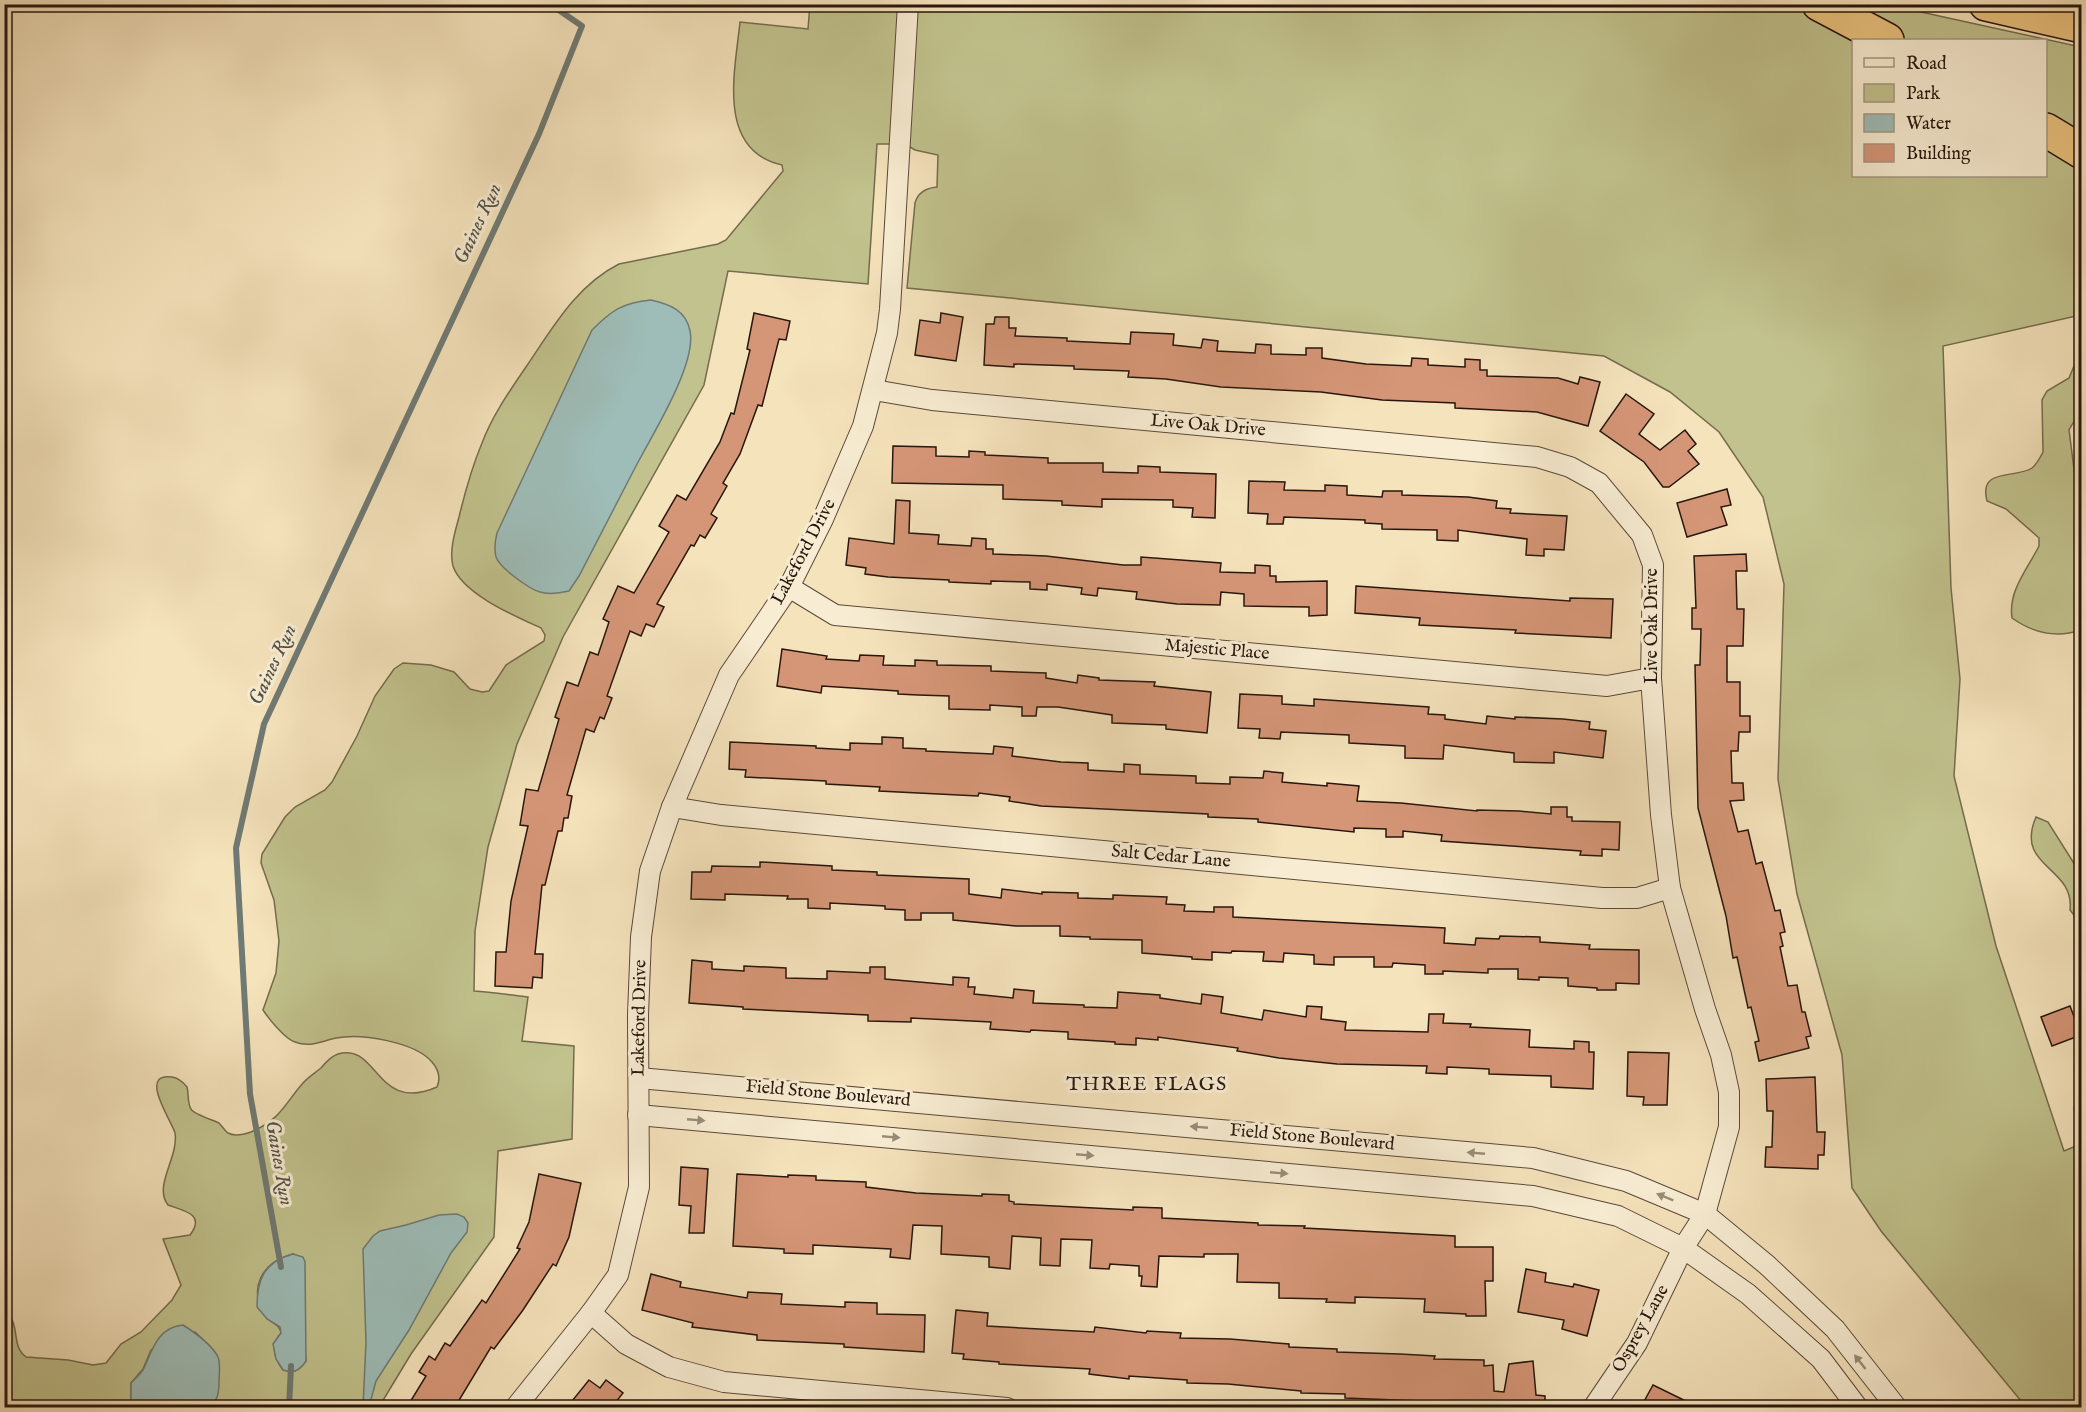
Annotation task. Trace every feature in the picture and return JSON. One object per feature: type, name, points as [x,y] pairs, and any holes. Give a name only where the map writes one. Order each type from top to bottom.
[{"type":"highway","points":[[1819,4],[1885,39]]},
{"type":"highway","points":[[1986,4],[2082,26]]},
{"type":"highway","points":[[2047,131],[2082,152]]},
{"type":"street","name":"Lakeford Drive","points":[[515,1407],[591,1313],[618,1275],[629,1235],[639,1187],[638,1016],[641,937],[650,871],[672,807],[729,675],[789,587],[823,519],[864,426],[887,333],[890,309],[908,4]]},
{"type":"street","name":"Live Oak Drive","points":[[874,390],[932,400],[1537,457],[1570,467],[1599,483],[1642,535],[1653,565],[1651,678],[1661,815],[1670,888],[1705,1009],[1721,1055],[1729,1092],[1729,1127],[1705,1214],[1683,1248]]},
{"type":"street","name":"Majestic Place","points":[[789,587],[835,615],[1607,686],[1651,678]]},
{"type":"street","name":"Salt Cedar Lane","points":[[672,807],[732,816],[1602,898],[1637,898],[1670,888]]},
{"type":"street","name":"Field Stone Boulevard","points":[[639,1078],[1533,1158],[1626,1181],[1705,1214],[1767,1264],[1834,1329],[1896,1407]]},
{"type":"street","name":"Field Stone Boulevard","points":[[638,1114],[1533,1196],[1618,1216],[1683,1248],[1748,1294],[1821,1359],[1858,1407]]},
{"type":"street","name":"Osprey Lane","points":[[1593,1407],[1637,1343],[1683,1248]]},
{"type":"street","points":[[591,1313],[626,1344],[669,1367],[724,1382],[1007,1407]]},
{"type":"green space","points":[[810,4],[1805,5],[1853,39],[1852,177],[2047,177],[2047,145],[2081,164],[2081,318],[2076,316],[1943,346],[1951,588],[1960,679],[1954,776],[1996,946],[2064,1151],[2081,1144],[2081,1407],[2026,1407],[1881,1231],[1852,1188],[1842,1055],[1797,894],[1778,779],[1784,584],[1763,497],[1719,432],[1670,392],[1604,356],[907,288],[915,203],[923,191],[937,187],[938,155],[915,150],[905,144],[877,144],[868,284],[728,271],[704,385],[563,637],[517,744],[488,847],[475,931],[474,991],[528,997],[522,1041],[574,1046],[572,1139],[498,1151],[494,1237],[411,1354],[379,1407],[210,1407],[216,1395],[217,1361],[212,1350],[195,1332],[151,1350],[143,1369],[131,1383],[131,1407],[5,1407],[4,1309],[13,1322],[18,1347],[26,1357],[68,1360],[93,1365],[106,1363],[121,1344],[141,1332],[172,1300],[181,1285],[163,1239],[190,1235],[196,1222],[191,1214],[168,1205],[164,1197],[163,1189],[173,1152],[175,1133],[157,1090],[157,1082],[162,1078],[172,1077],[181,1080],[187,1087],[189,1104],[193,1111],[219,1123],[228,1133],[237,1135],[251,1132],[269,1122],[305,1081],[338,1054],[351,1053],[362,1058],[389,1085],[401,1092],[417,1093],[437,1087],[439,1077],[434,1065],[424,1055],[413,1049],[401,1044],[359,1037],[300,1044],[287,1037],[266,1014],[263,1010],[276,973],[279,941],[274,900],[261,863],[262,854],[285,817],[295,807],[325,790],[332,782],[375,696],[394,669],[403,663],[431,665],[454,672],[470,689],[489,691],[506,665],[544,641],[545,635],[541,628],[478,595],[458,576],[453,566],[452,548],[472,470],[486,432],[503,402],[547,336],[578,295],[604,273],[619,264],[718,244],[726,240],[783,171],[782,165],[761,157],[747,143],[738,126],[734,106],[734,85],[740,22],[808,29]],"holes":[[[293,1254],[306,1361],[295,1371],[283,1370],[277,1361],[274,1347],[281,1333],[277,1325],[266,1316],[260,1306],[258,1296],[258,1287],[266,1270],[273,1263]]]},
{"type":"green space","points":[[1837,5],[1889,5],[2044,39],[1901,39]]},
{"type":"green space","points":[[2047,40],[2081,47],[2081,140],[2047,120]]},
{"type":"green space","points":[[2081,349],[2081,418],[2073,423],[2069,430],[2081,514],[2081,630],[2054,634],[2028,627],[2012,618],[2016,590],[2039,546],[2039,538],[2006,509],[1987,501],[1986,490],[1988,483],[1993,479],[2025,471],[2032,468],[2038,461],[2043,452],[2042,400],[2047,391],[2069,378]]},
{"type":"green space","points":[[2036,817],[2048,822],[2075,865],[2081,870],[2081,924],[2070,910],[2069,895],[2064,884],[2038,857],[2033,847],[2031,834]]},
{"type":"green space","points":[[2081,1095],[2081,1144],[2074,1108]]},
{"type":"water","points":[[651,300],[676,309],[685,318],[690,331],[687,362],[672,399],[579,576],[569,591],[551,594],[540,592],[515,578],[499,562],[495,551],[497,533],[592,330],[618,309],[632,303]]},
{"type":"water","points":[[457,1214],[464,1217],[468,1223],[467,1232],[451,1253],[409,1330],[376,1381],[369,1407],[363,1407],[366,1342],[363,1249],[380,1231],[439,1215]]},
{"type":"water","points":[[293,1254],[303,1257],[305,1262],[306,1361],[299,1369],[290,1372],[283,1370],[276,1359],[273,1344],[281,1333],[280,1327],[267,1319],[257,1307],[257,1297],[261,1280],[269,1267],[283,1257]]},
{"type":"water","points":[[183,1325],[207,1343],[218,1357],[219,1389],[215,1402],[210,1407],[131,1407],[131,1383],[143,1370],[157,1340],[167,1330]]},
{"type":"building","points":[[754,313],[790,321],[786,340],[779,339],[762,406],[758,405],[740,454],[723,483],[727,486],[711,514],[717,518],[705,538],[700,535],[694,546],[691,545],[657,604],[664,607],[654,627],[646,624],[641,636],[630,631],[607,696],[612,698],[604,719],[600,717],[594,732],[586,729],[567,795],[572,796],[568,818],[564,818],[562,831],[558,831],[545,885],[542,885],[535,954],[543,954],[542,978],[533,977],[532,988],[495,986],[496,952],[506,952],[511,901],[528,826],[520,825],[526,789],[538,791],[559,719],[555,717],[567,682],[578,686],[590,652],[598,655],[609,622],[603,619],[618,586],[634,593],[669,532],[659,526],[677,495],[686,500],[720,442],[731,413],[734,414],[750,350],[747,349]]},
{"type":"building","points":[[941,313],[963,317],[956,361],[915,355],[920,320],[940,323]]},
{"type":"building","points":[[995,317],[1009,317],[1009,328],[1016,328],[1015,336],[1130,344],[1131,332],[1174,334],[1173,345],[1201,348],[1203,339],[1218,341],[1217,351],[1255,353],[1256,344],[1271,345],[1271,354],[1306,355],[1306,348],[1322,348],[1322,358],[1366,364],[1411,366],[1412,358],[1428,359],[1428,365],[1465,367],[1465,359],[1480,360],[1480,370],[1487,370],[1487,376],[1558,378],[1578,384],[1580,377],[1600,382],[1588,426],[1537,412],[1455,408],[1455,403],[1382,400],[1321,392],[1221,387],[1166,379],[1128,377],[1129,371],[1074,369],[1074,366],[984,365],[986,324],[994,324]]},
{"type":"building","points":[[1626,394],[1654,414],[1639,434],[1660,450],[1685,430],[1696,444],[1688,451],[1699,464],[1669,487],[1663,487],[1644,462],[1600,431]]},
{"type":"building","points":[[893,446],[936,447],[936,456],[969,457],[969,451],[985,452],[985,455],[1048,458],[1048,463],[1103,463],[1103,472],[1138,473],[1138,466],[1160,467],[1160,472],[1216,474],[1215,518],[1192,517],[1193,508],[1173,507],[1173,500],[1102,499],[1102,507],[1062,505],[1062,501],[1003,499],[1003,485],[892,483]]},
{"type":"building","points":[[1249,481],[1285,482],[1284,490],[1325,491],[1325,485],[1347,486],[1347,495],[1382,497],[1383,491],[1402,491],[1402,495],[1468,497],[1497,501],[1496,508],[1511,509],[1510,513],[1567,516],[1564,550],[1544,549],[1544,556],[1526,555],[1527,539],[1458,530],[1458,541],[1437,540],[1437,530],[1382,529],[1382,524],[1365,523],[1365,520],[1284,517],[1283,524],[1267,524],[1268,514],[1248,513]]},
{"type":"building","points":[[1727,489],[1731,505],[1721,507],[1727,525],[1687,537],[1677,503]]},
{"type":"building","points":[[896,500],[910,501],[909,533],[939,535],[938,544],[971,546],[972,538],[986,539],[986,549],[993,549],[993,554],[1046,556],[1123,565],[1141,565],[1141,557],[1221,563],[1220,572],[1255,573],[1255,565],[1270,566],[1270,576],[1276,576],[1276,582],[1327,581],[1327,615],[1309,616],[1309,607],[1244,606],[1244,594],[1221,592],[1220,605],[1177,604],[1136,599],[1137,592],[1098,588],[1097,596],[1081,594],[1082,588],[1047,584],[1047,590],[1030,589],[1030,582],[991,581],[991,584],[888,577],[865,574],[866,568],[846,565],[849,538],[894,544]]},
{"type":"building","points":[[1746,554],[1747,571],[1736,571],[1737,609],[1744,609],[1743,646],[1727,646],[1727,682],[1740,682],[1740,716],[1750,716],[1750,732],[1739,732],[1738,751],[1731,751],[1732,783],[1743,783],[1744,800],[1730,801],[1738,832],[1748,830],[1756,864],[1762,862],[1775,911],[1780,910],[1785,932],[1780,933],[1783,946],[1780,947],[1788,986],[1797,985],[1802,1012],[1805,1012],[1811,1036],[1806,1037],[1809,1048],[1759,1061],[1755,1042],[1759,1041],[1751,1007],[1748,1008],[1737,957],[1733,958],[1726,916],[1698,808],[1695,665],[1700,665],[1701,629],[1692,629],[1692,608],[1696,608],[1694,556]]},
{"type":"building","points":[[1356,586],[1570,601],[1570,598],[1613,599],[1611,638],[1419,625],[1420,618],[1355,613]]},
{"type":"building","points":[[782,649],[827,656],[826,659],[859,661],[860,655],[884,656],[883,665],[915,666],[915,660],[937,661],[937,665],[991,666],[991,671],[1046,673],[1046,678],[1077,683],[1078,675],[1099,678],[1099,680],[1155,682],[1154,686],[1211,692],[1207,733],[1166,729],[1166,725],[1112,723],[1112,715],[1058,707],[1037,707],[1036,716],[1022,716],[1022,707],[990,705],[990,710],[949,709],[949,696],[898,694],[898,691],[822,686],[821,693],[777,686]]},
{"type":"building","points":[[1240,694],[1282,696],[1282,704],[1314,706],[1314,699],[1429,707],[1428,714],[1445,715],[1445,719],[1486,724],[1487,716],[1590,722],[1589,729],[1606,731],[1603,758],[1554,752],[1554,763],[1514,762],[1514,753],[1444,745],[1443,759],[1405,758],[1405,746],[1349,743],[1349,735],[1281,732],[1280,739],[1259,738],[1260,729],[1238,728]]},
{"type":"building","points":[[882,737],[903,738],[903,748],[926,749],[926,751],[993,754],[994,746],[1013,748],[1012,756],[1088,763],[1088,770],[1124,772],[1124,764],[1140,765],[1140,774],[1196,776],[1196,783],[1230,784],[1230,777],[1263,778],[1264,771],[1283,773],[1282,782],[1359,786],[1357,801],[1477,811],[1551,814],[1551,807],[1567,807],[1567,817],[1572,817],[1572,821],[1620,822],[1619,850],[1602,849],[1602,856],[1580,855],[1581,851],[1441,841],[1442,835],[1403,831],[1403,837],[1386,837],[1386,829],[1354,828],[1354,832],[1258,822],[1258,819],[1208,817],[1208,814],[1041,806],[1009,801],[1010,797],[979,793],[978,796],[879,791],[880,787],[826,784],[826,781],[745,777],[746,770],[729,769],[730,742],[850,750],[850,743],[882,744]]},
{"type":"building","points":[[760,862],[832,866],[832,870],[877,872],[877,875],[969,879],[969,894],[1001,898],[1002,889],[1042,894],[1042,892],[1078,893],[1078,898],[1113,899],[1113,895],[1167,897],[1166,904],[1185,905],[1184,911],[1214,912],[1214,907],[1233,907],[1233,917],[1445,928],[1444,943],[1475,945],[1476,938],[1540,937],[1540,942],[1590,945],[1589,949],[1639,950],[1639,984],[1616,983],[1616,990],[1597,990],[1597,988],[1568,986],[1568,978],[1518,979],[1518,969],[1488,969],[1488,973],[1443,971],[1443,974],[1425,974],[1425,965],[1393,963],[1392,967],[1374,967],[1374,957],[1334,957],[1334,965],[1314,964],[1314,955],[1284,953],[1283,962],[1263,961],[1264,952],[1232,951],[1231,953],[1212,952],[1212,960],[1192,959],[1192,957],[1142,953],[1142,940],[1060,936],[1060,926],[1016,926],[953,920],[953,913],[921,913],[921,920],[905,920],[905,910],[885,909],[885,906],[830,903],[830,909],[808,908],[808,899],[787,899],[788,896],[725,894],[725,900],[691,899],[692,872],[711,872],[712,866],[760,867]]},
{"type":"building","points":[[692,960],[712,962],[712,969],[744,971],[744,966],[786,968],[786,978],[827,979],[827,971],[870,973],[870,967],[885,967],[885,979],[953,985],[953,977],[969,978],[968,987],[975,987],[974,994],[1013,998],[1014,989],[1034,991],[1033,1003],[1084,1005],[1084,1007],[1117,1008],[1118,992],[1160,995],[1160,998],[1201,1004],[1202,994],[1223,997],[1221,1013],[1262,1020],[1264,1010],[1306,1017],[1307,1006],[1322,1007],[1321,1019],[1346,1022],[1345,1030],[1428,1032],[1429,1014],[1444,1014],[1443,1023],[1471,1024],[1470,1027],[1530,1030],[1529,1047],[1574,1049],[1574,1041],[1589,1042],[1589,1052],[1594,1052],[1593,1089],[1551,1087],[1551,1076],[1489,1074],[1489,1069],[1447,1067],[1447,1074],[1426,1073],[1427,1066],[1337,1064],[1279,1058],[1237,1051],[1238,1048],[1158,1037],[1158,1040],[1136,1038],[1136,1045],[1115,1044],[1115,1042],[1068,1039],[1068,1032],[990,1029],[991,1022],[911,1018],[911,1022],[868,1021],[868,1015],[743,1009],[743,1007],[689,1003]]},
{"type":"building","points":[[2070,1006],[2081,1035],[2052,1046],[2041,1017]]},
{"type":"building","points":[[1628,1052],[1669,1053],[1667,1105],[1643,1105],[1644,1097],[1627,1096]]},
{"type":"building","points":[[1815,1077],[1817,1132],[1825,1132],[1824,1155],[1818,1155],[1818,1169],[1765,1167],[1766,1147],[1772,1147],[1773,1111],[1767,1111],[1766,1079]]},
{"type":"building","points":[[681,1167],[708,1169],[704,1233],[689,1233],[691,1206],[679,1205]]},
{"type":"building","points":[[539,1174],[581,1183],[569,1237],[556,1266],[553,1264],[494,1349],[491,1347],[455,1407],[407,1407],[426,1376],[419,1372],[429,1356],[435,1360],[445,1343],[450,1346],[482,1300],[486,1303],[520,1249],[517,1248],[529,1222]]},
{"type":"building","points":[[737,1174],[816,1176],[816,1180],[866,1182],[866,1187],[916,1193],[1009,1195],[1009,1201],[1014,1204],[1133,1210],[1133,1207],[1162,1208],[1162,1218],[1455,1236],[1455,1247],[1493,1247],[1493,1281],[1485,1281],[1486,1316],[1466,1316],[1466,1314],[1424,1312],[1425,1299],[1355,1297],[1355,1303],[1326,1302],[1327,1299],[1279,1298],[1279,1283],[1237,1282],[1238,1254],[1204,1254],[1204,1257],[1159,1256],[1157,1287],[1141,1286],[1142,1276],[1139,1276],[1139,1266],[1110,1264],[1109,1269],[1090,1268],[1092,1240],[1061,1239],[1060,1266],[1040,1265],[1041,1238],[1012,1236],[1010,1269],[989,1267],[989,1257],[941,1254],[942,1226],[913,1225],[910,1259],[890,1257],[891,1249],[813,1245],[813,1254],[784,1253],[784,1249],[733,1246]]},
{"type":"building","points":[[1526,1269],[1546,1273],[1545,1282],[1573,1287],[1574,1284],[1599,1290],[1587,1336],[1562,1329],[1564,1320],[1518,1312]]},
{"type":"building","points":[[651,1274],[681,1282],[680,1287],[747,1298],[748,1292],[782,1294],[781,1304],[845,1307],[845,1302],[877,1303],[877,1314],[925,1315],[924,1352],[844,1347],[844,1344],[757,1340],[757,1335],[692,1327],[693,1323],[642,1310]]},
{"type":"building","points":[[956,1310],[988,1313],[987,1326],[1094,1332],[1095,1327],[1146,1333],[1147,1331],[1181,1333],[1180,1338],[1289,1344],[1289,1347],[1337,1349],[1337,1352],[1484,1360],[1484,1366],[1493,1365],[1494,1391],[1504,1392],[1509,1364],[1533,1361],[1536,1395],[1545,1396],[1545,1404],[1447,1407],[1447,1402],[1345,1398],[1345,1394],[1301,1393],[1301,1391],[1228,1384],[1187,1383],[1187,1380],[1129,1376],[1129,1379],[1089,1374],[1090,1369],[999,1364],[999,1362],[963,1359],[964,1354],[952,1353]]},
{"type":"building","points":[[589,1380],[600,1388],[606,1380],[623,1393],[612,1407],[580,1407],[572,1401]]},
{"type":"building","points":[[1653,1385],[1698,1407],[1641,1407]]},
{"type":"waterway","name":"Gaines Run","points":[[281,1267],[250,1094],[236,848],[264,724],[539,134],[582,26],[550,4]]},
{"type":"waterway","name":"Gaines Run","points":[[289,1408],[291,1366]]},
{"type":"district","name":"THREE FLAGS","points":[[1147,1084]]}]
